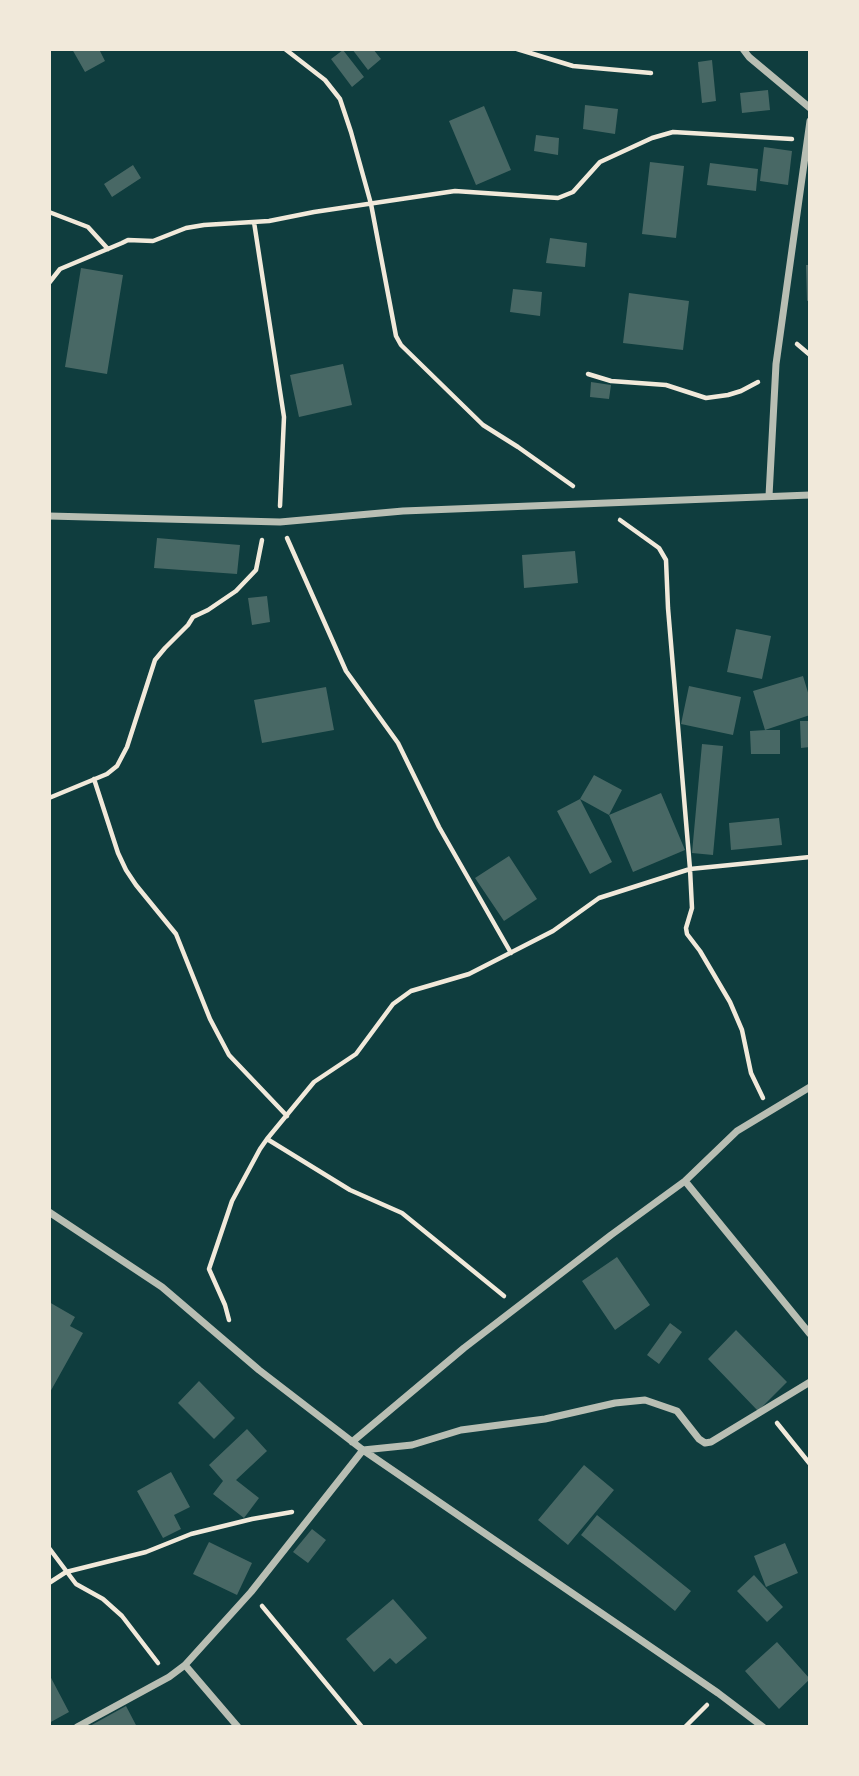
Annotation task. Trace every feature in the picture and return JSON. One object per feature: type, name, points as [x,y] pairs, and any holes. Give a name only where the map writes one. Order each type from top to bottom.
[{"type":"street","points":[[743,49],[749,57],[810,107]]},
{"type":"street","points":[[769,496],[776,365],[810,121]]},
{"type":"street","points":[[49,516],[280,522],[403,511],[810,495]]},
{"type":"street","points":[[352,1442],[464,1348],[685,1181],[737,1131],[810,1087]]},
{"type":"street","points":[[685,1181],[810,1334]]},
{"type":"street","points":[[49,1212],[162,1287],[237,1351],[363,1450],[718,1693],[762,1727]]},
{"type":"street","points":[[77,1727],[169,1677],[185,1665],[251,1592],[363,1450],[412,1445],[461,1430],[545,1419],[615,1403],[645,1400],[677,1411],[705,1443],[711,1442],[810,1382]]},
{"type":"street","points":[[185,1665],[238,1727]]},
{"type":"path","points":[[285,49],[325,80],[340,99],[371,204],[396,336],[401,345],[483,425],[598,503],[659,548],[666,559],[691,869],[692,908],[686,928],[687,934],[730,1002],[742,1030],[751,1073],[770,1111]]},
{"type":"path","points":[[517,49],[573,66],[651,73]]},
{"type":"path","points":[[49,283],[60,269],[128,240],[153,241],[186,228],[254,222],[455,191],[558,198],[573,192],[600,162],[652,138],[673,132],[807,140]]},
{"type":"path","points":[[49,212],[88,227],[108,249]]},
{"type":"path","points":[[254,222],[284,417],[280,522],[346,671],[398,743],[439,827],[511,953]]},
{"type":"path","points":[[588,374],[611,381],[666,384],[706,398],[741,391],[755,384],[776,365]]},
{"type":"path","points":[[49,798],[107,774],[117,766],[127,747],[155,660],[193,617],[236,591],[256,570],[266,522]]},
{"type":"path","points":[[94,779],[122,861],[136,885],[176,934],[210,1019],[229,1055],[287,1116]]},
{"type":"path","points":[[237,1351],[225,1305],[209,1269],[232,1201],[267,1139],[314,1082],[356,1054],[393,1004],[411,991],[469,974],[511,953],[553,931],[599,898],[691,869],[810,857]]},
{"type":"path","points":[[267,1139],[350,1189],[402,1213],[518,1308]]},
{"type":"path","points":[[766,1409],[810,1464]]},
{"type":"path","points":[[49,1583],[66,1572],[146,1552],[191,1534],[317,1507]]},
{"type":"path","points":[[49,1548],[76,1584],[103,1599],[122,1616],[169,1677]]},
{"type":"path","points":[[251,1592],[362,1727]]},
{"type":"path","points":[[685,1727],[718,1693]]},
{"type":"building","points":[[72,49],[99,49],[105,61],[85,72]]},
{"type":"building","points":[[352,49],[373,49],[381,59],[368,70]]},
{"type":"building","points":[[343,50],[364,77],[352,87],[331,59]]},
{"type":"building","points":[[712,60],[716,101],[702,103],[698,62]]},
{"type":"building","points":[[768,90],[770,110],[742,113],[740,93]]},
{"type":"building","points":[[585,105],[618,109],[615,134],[583,129]]},
{"type":"building","points":[[484,106],[511,170],[476,185],[449,121]]},
{"type":"building","points":[[536,135],[559,138],[558,155],[534,151]]},
{"type":"building","points":[[764,147],[792,151],[788,185],[760,181]]},
{"type":"building","points":[[650,162],[684,166],[676,238],[642,234]]},
{"type":"building","points":[[710,163],[758,169],[756,191],[707,185]]},
{"type":"building","points":[[133,165],[141,178],[112,197],[104,184]]},
{"type":"building","points":[[550,238],[587,243],[585,267],[546,263]]},
{"type":"building","points":[[806,265],[810,265],[810,300],[807,301]]},
{"type":"building","points":[[81,268],[123,275],[107,374],[65,367]]},
{"type":"building","points":[[513,289],[542,292],[540,316],[510,312]]},
{"type":"building","points":[[629,293],[689,301],[683,350],[623,343]]},
{"type":"building","points":[[343,364],[352,405],[299,417],[290,375]]},
{"type":"building","points":[[591,382],[611,385],[609,399],[590,397]]},
{"type":"building","points":[[157,538],[240,545],[237,574],[154,568]]},
{"type":"building","points":[[575,551],[578,583],[524,588],[522,555]]},
{"type":"building","points":[[267,596],[270,622],[252,625],[248,598]]},
{"type":"building","points":[[736,629],[771,636],[762,679],[727,672]]},
{"type":"building","points":[[803,676],[810,699],[810,715],[765,730],[753,691]]},
{"type":"building","points":[[689,686],[741,697],[733,735],[681,724]]},
{"type":"building","points":[[326,687],[334,730],[262,743],[254,700]]},
{"type":"building","points":[[800,721],[810,721],[810,747],[801,748]]},
{"type":"building","points":[[780,730],[780,754],[751,754],[750,731]]},
{"type":"building","points":[[702,744],[723,746],[713,855],[692,853]]},
{"type":"building","points":[[594,775],[622,790],[609,815],[580,799]]},
{"type":"building","points":[[661,793],[685,850],[633,872],[609,815]]},
{"type":"building","points":[[580,799],[612,862],[590,874],[557,811]]},
{"type":"building","points":[[779,818],[782,845],[731,850],[729,823]]},
{"type":"building","points":[[509,856],[537,899],[504,921],[475,878]]},
{"type":"building","points":[[617,1257],[650,1305],[615,1330],[582,1281]]},
{"type":"building","points":[[49,1302],[75,1317],[70,1326],[83,1333],[49,1394]]},
{"type":"building","points":[[670,1323],[682,1332],[659,1364],[647,1355]]},
{"type":"building","points":[[736,1330],[787,1382],[758,1411],[708,1359]]},
{"type":"building","points":[[199,1381],[235,1418],[214,1439],[178,1403]]},
{"type":"building","points":[[247,1429],[267,1451],[236,1480],[259,1498],[244,1518],[213,1494],[223,1481],[209,1465]]},
{"type":"building","points":[[584,1465],[614,1490],[568,1545],[538,1520]]},
{"type":"building","points":[[171,1472],[190,1507],[174,1515],[181,1529],[163,1538],[137,1491]]},
{"type":"building","points":[[597,1515],[691,1591],[675,1611],[581,1535]]},
{"type":"building","points":[[312,1529],[326,1540],[308,1563],[293,1552]]},
{"type":"building","points":[[209,1542],[252,1563],[237,1595],[193,1574]]},
{"type":"building","points":[[785,1543],[798,1573],[766,1587],[754,1556]]},
{"type":"building","points":[[754,1575],[783,1607],[767,1622],[737,1591]]},
{"type":"building","points":[[393,1599],[427,1638],[396,1664],[390,1658],[374,1672],[346,1639]]},
{"type":"building","points":[[777,1642],[810,1679],[779,1709],[745,1671]]},
{"type":"building","points":[[49,1674],[69,1712],[49,1723]]},
{"type":"building","points":[[126,1706],[137,1727],[88,1727]]}]
